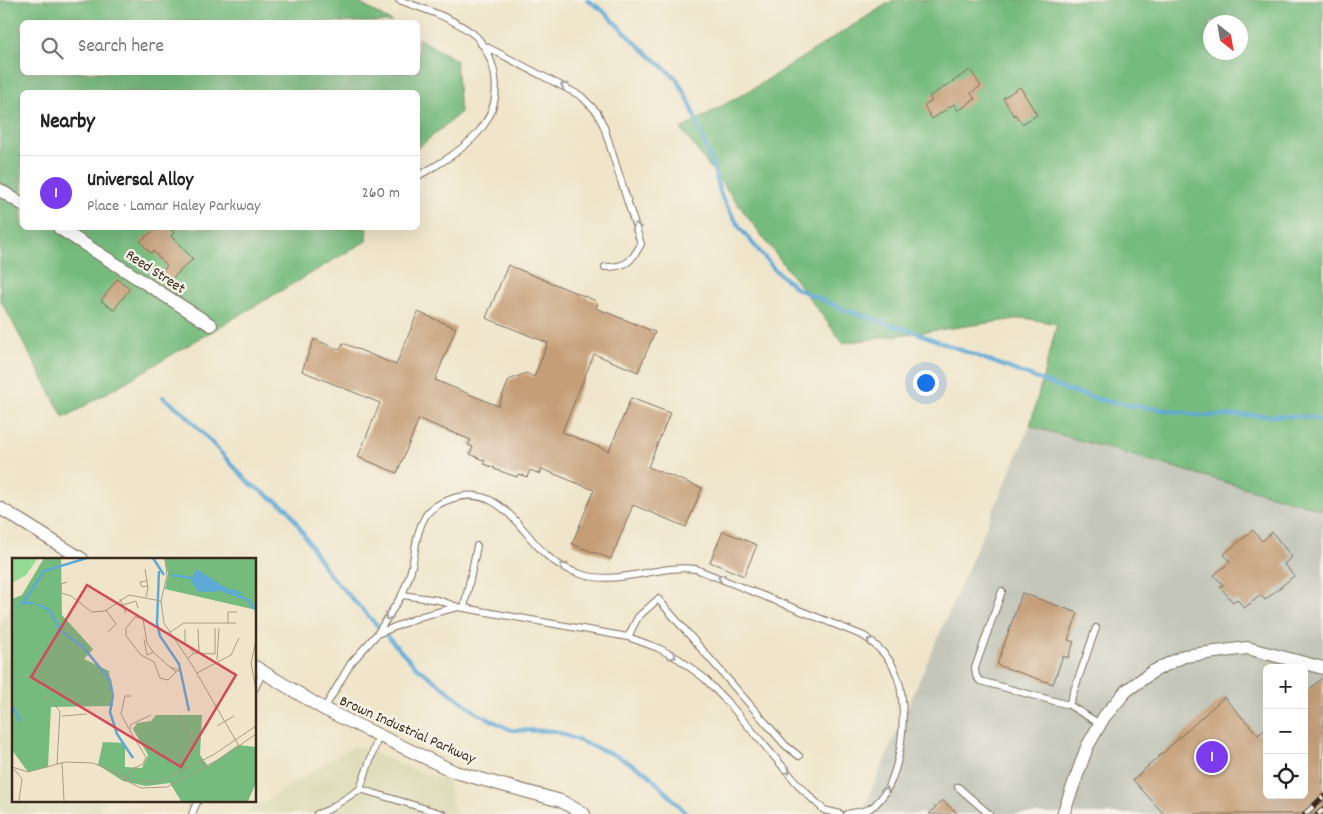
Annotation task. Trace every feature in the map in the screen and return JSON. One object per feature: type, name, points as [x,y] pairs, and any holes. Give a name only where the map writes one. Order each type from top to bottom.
[{"type":"street","points":[[0,190],[20,203]]},
{"type":"street","name":"Reed Street","points":[[62,230],[211,325]]},
{"type":"street","points":[[0,508],[80,558]]},
{"type":"street","points":[[1063,814],[1087,747],[1104,717],[1126,691],[1152,672],[1184,656],[1247,648],[1323,668]]},
{"type":"street","name":"Brown Industrial Parkway","points":[[259,670],[324,709],[455,772],[561,801],[584,814]]},
{"type":"lane","points":[[399,0],[444,16],[473,33],[488,52],[496,77],[493,109],[476,137],[448,160],[420,175]]},
{"type":"lane","points":[[481,44],[582,96],[597,112],[604,127],[642,244],[632,260],[621,267],[605,267]]},
{"type":"lane","points":[[324,709],[351,663],[377,634],[402,595],[412,568],[417,535],[426,514],[442,502],[462,495],[479,496],[498,503],[545,555],[564,568],[585,576],[615,578],[672,568],[696,568],[864,636],[880,648],[896,671],[902,689],[904,716],[901,745],[891,780],[882,798],[869,809],[847,814]]},
{"type":"lane","points":[[461,608],[477,546]]},
{"type":"lane","points":[[1002,591],[975,668],[976,676],[980,681],[1069,705],[1100,724]]},
{"type":"lane","points":[[402,595],[438,600],[461,608],[628,637],[658,648],[679,659],[704,678],[731,706],[801,788],[824,810],[840,814]]},
{"type":"lane","points":[[628,637],[638,617],[658,599],[785,745],[799,756]]},
{"type":"lane","points":[[377,634],[422,616],[461,608]]},
{"type":"lane","points":[[1069,705],[1096,628]]},
{"type":"lane","points":[[256,684],[259,670]]},
{"type":"lane","points":[[317,814],[329,812],[360,789],[379,736]]},
{"type":"lane","points":[[958,787],[989,814]]},
{"type":"lane","points":[[360,789],[443,814]]},
{"type":"lane","points":[[192,814],[197,802]]},
{"type":"shaded area","points":[[1030,426],[1323,510],[1323,814],[861,814]]},
{"type":"shaded area","points":[[12,604],[12,802],[105,802],[96,814],[5,814],[0,810],[0,623]]},
{"type":"shaded area","points":[[355,745],[414,770],[448,781],[453,807],[459,814],[244,814]]},
{"type":"green space","points":[[0,0],[354,0],[389,20],[20,20],[20,75],[420,75],[420,39],[456,60],[460,113],[420,146],[420,90],[20,90],[20,230],[367,230],[366,241],[64,418],[0,299]]},
{"type":"green space","points":[[893,0],[1323,0],[1323,510],[1030,426],[1057,324],[1024,318],[843,343],[681,129],[754,88]]},
{"type":"building","points":[[970,70],[981,86],[971,93],[975,99],[958,111],[954,104],[932,119],[924,106],[932,101],[929,97]]},
{"type":"building","points":[[1020,87],[1037,115],[1022,124],[1015,114],[1014,116],[1003,98]]},
{"type":"building","points":[[154,230],[172,230],[174,233],[171,236],[193,259],[166,284],[157,275],[167,266],[153,251],[150,253],[140,241]]},
{"type":"building","points":[[508,265],[596,301],[598,304],[596,308],[655,332],[638,372],[594,354],[562,432],[609,451],[631,398],[670,413],[648,467],[702,488],[686,527],[633,505],[611,559],[572,544],[594,490],[542,469],[540,474],[530,470],[527,477],[518,474],[517,477],[494,469],[484,464],[485,461],[470,454],[473,447],[468,445],[471,440],[419,419],[397,473],[358,457],[380,403],[302,371],[314,339],[340,350],[343,343],[396,365],[418,312],[456,328],[435,380],[498,406],[509,380],[526,373],[534,377],[548,343],[486,318]]},
{"type":"building","points":[[117,279],[130,288],[114,310],[101,301]]},
{"type":"building","points":[[1253,530],[1262,541],[1272,532],[1292,557],[1284,564],[1294,576],[1265,600],[1261,595],[1244,608],[1237,599],[1233,602],[1220,587],[1223,585],[1214,575],[1230,562],[1224,554]]},
{"type":"building","points":[[723,531],[757,545],[744,576],[710,562]]},
{"type":"building","points":[[1022,593],[1078,613],[1068,640],[1074,642],[1068,658],[1063,656],[1053,684],[997,665]]},
{"type":"building","points":[[1323,677],[1323,814],[1164,814],[1133,780],[1224,697],[1258,735],[1263,731],[1263,799],[1308,799],[1308,690]]},
{"type":"building","points":[[942,800],[958,814],[929,814]]},
{"type":"waterway","points":[[587,0],[601,9],[677,79],[689,101],[711,161],[722,198],[740,228],[775,270],[797,289],[848,311],[911,331],[1067,390],[1105,401],[1204,416],[1311,417],[1323,422]]},
{"type":"waterway","points":[[163,397],[184,413],[249,483],[288,509],[328,573],[414,665],[477,713],[511,730],[555,731],[619,757],[647,773],[687,814]]},
{"type":"railway","points":[[1305,814],[1323,797]]},
{"type":"railway","points":[[1318,814],[1323,810]]},
{"type":"place","name":"Universal Alloy","points":[[1212,757]]}]
